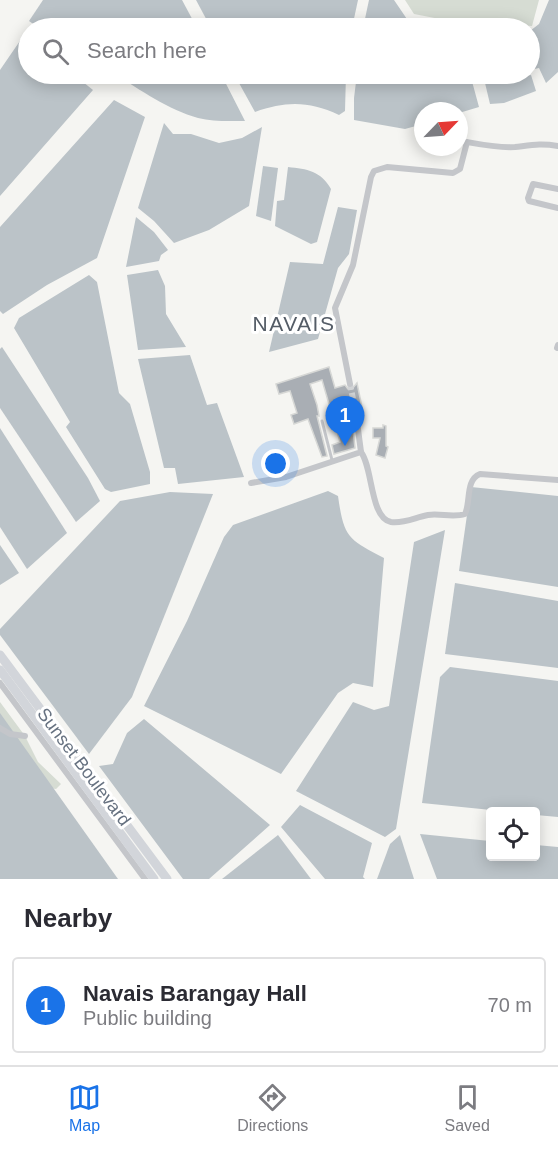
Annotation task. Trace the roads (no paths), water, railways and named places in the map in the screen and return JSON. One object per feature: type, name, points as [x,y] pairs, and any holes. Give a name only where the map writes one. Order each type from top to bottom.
[{"type":"main road","name":"Sunset Boulevard","points":[[0,655],[167,879]]},
{"type":"main road","name":"Sunset Boulevard","points":[[0,670],[154,879]]},
{"type":"street","points":[[350,384],[334,308],[353,265],[374,171],[387,167],[453,173],[460,169],[467,142],[494,147],[542,143],[558,146]]},
{"type":"street","points":[[558,189],[533,184],[528,198],[529,201],[558,208]]},
{"type":"street","points":[[356,414],[361,452],[366,462],[378,510],[386,520],[392,522],[429,515],[465,514],[471,482],[480,474],[558,480]]},
{"type":"street","points":[[251,483],[286,477],[361,452]]},
{"type":"street","points":[[0,683],[145,879]]},
{"type":"street","points":[[0,728],[10,734],[25,736]]},
{"type":"lane","points":[[322,421],[332,460]]},
{"type":"tunnel","points":[[350,384],[356,414]]},
{"type":"place","name":"Navais Barangay Hall","points":[[345,446]]},
{"type":"district","name":"NAVAIS","points":[[294,324]]}]
